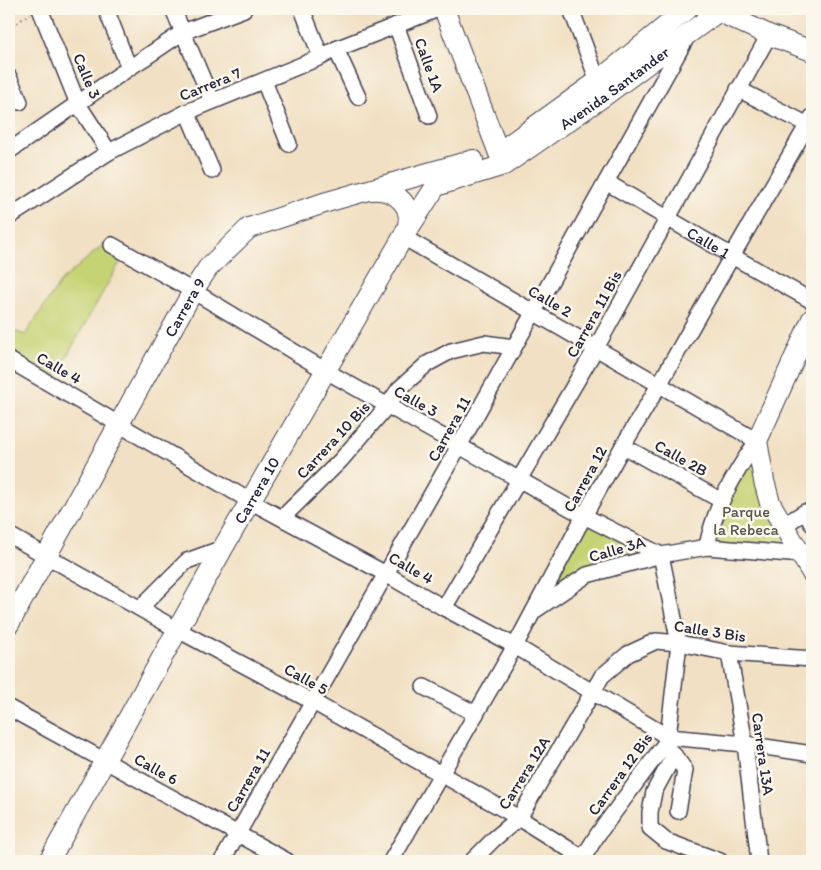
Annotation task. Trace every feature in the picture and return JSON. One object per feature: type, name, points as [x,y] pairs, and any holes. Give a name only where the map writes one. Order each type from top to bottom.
[{"type":"main road","points":[[444,9],[502,159]]},
{"type":"main road","name":"Avenida Santander","points":[[502,159],[687,9]]},
{"type":"main road","points":[[718,10],[768,34],[812,51]]},
{"type":"main road","name":"Avenida Santander","points":[[502,159],[604,96],[689,34],[718,10]]},
{"type":"main road","name":"Carrera 9","points":[[9,624],[193,291],[208,268],[249,228],[366,191],[502,159]]},
{"type":"main road","name":"Carrera 10","points":[[49,861],[223,548],[403,237],[436,186],[502,159]]},
{"type":"main road","points":[[366,191],[385,191],[401,199],[406,206],[409,222],[403,237]]},
{"type":"main road","points":[[812,318],[757,443],[770,503],[812,573]]},
{"type":"street","points":[[106,9],[128,68]]},
{"type":"street","points":[[173,9],[212,101]]},
{"type":"street","points":[[9,151],[183,32],[244,9]]},
{"type":"street","points":[[302,9],[321,57]]},
{"type":"street","name":"Carrera 7","points":[[9,218],[109,152],[186,112],[264,81],[336,49],[438,9]]},
{"type":"street","points":[[571,9],[598,81]]},
{"type":"street","name":"Carrera 11","points":[[222,861],[459,446],[689,34],[695,9]]},
{"type":"street","name":"Calle 3","points":[[36,11],[78,104],[109,152]]},
{"type":"street","name":"Calle 1A","points":[[396,25],[429,116]]},
{"type":"street","name":"Carrera 11 Bis","points":[[444,608],[596,348],[768,34]]},
{"type":"street","points":[[336,49],[358,97]]},
{"type":"street","points":[[9,77],[20,102]]},
{"type":"street","points":[[264,81],[289,144]]},
{"type":"street","points":[[738,89],[811,123]]},
{"type":"street","points":[[186,112],[212,171]]},
{"type":"street","name":"Carrera 12","points":[[391,861],[515,646],[623,446],[811,123]]},
{"type":"street","name":"Calle 1","points":[[606,182],[812,301]]},
{"type":"street","name":"Calle 2","points":[[403,237],[757,443]]},
{"type":"street","name":"Calle 3","points":[[112,245],[326,371],[584,516],[661,555]]},
{"type":"street","name":"Carrera 10 Bis","points":[[282,518],[341,460],[388,406],[399,389],[427,364],[451,351],[484,343],[514,347]]},
{"type":"street","name":"Calle 4","points":[[9,360],[250,501],[515,646],[593,692],[669,746],[745,744],[812,754]]},
{"type":"street","points":[[707,547],[710,530],[722,501],[736,472],[757,443]]},
{"type":"street","name":"Calle 2B","points":[[623,446],[722,501]]},
{"type":"street","points":[[784,526],[805,512],[812,524]]},
{"type":"street","name":"Calle 5","points":[[9,535],[519,818],[582,860]]},
{"type":"street","points":[[661,555],[707,547],[802,555]]},
{"type":"street","points":[[140,608],[186,561],[223,548]]},
{"type":"street","name":"Calle 3A","points":[[533,612],[587,575],[661,555]]},
{"type":"street","name":"Carrera 12 Bis","points":[[582,860],[598,834],[669,746],[680,643],[661,555]]},
{"type":"street","name":"Calle 3 Bis","points":[[593,692],[602,676],[628,654],[656,640],[729,653],[812,659]]},
{"type":"street","name":"Carrera 13A","points":[[729,653],[745,744],[759,861]]},
{"type":"street","points":[[424,687],[476,714]]},
{"type":"street","name":"Carrera 12A","points":[[472,861],[519,818],[593,692]]},
{"type":"street","name":"Calle 6","points":[[9,708],[287,861]]},
{"type":"street","points":[[669,746],[685,770],[678,811]]},
{"type":"street","points":[[669,746],[654,792],[650,812],[650,828],[666,841],[720,861]]},
{"type":"path","points":[[9,28],[36,11]]},
{"type":"green space","points":[[111,238],[124,255],[55,377],[9,354],[9,329],[25,335],[61,281]]},
{"type":"green space","name":"Parque la Rebeca","points":[[757,445],[802,555],[707,547]]},
{"type":"green space","points":[[584,516],[661,555],[587,575],[533,612]]}]
